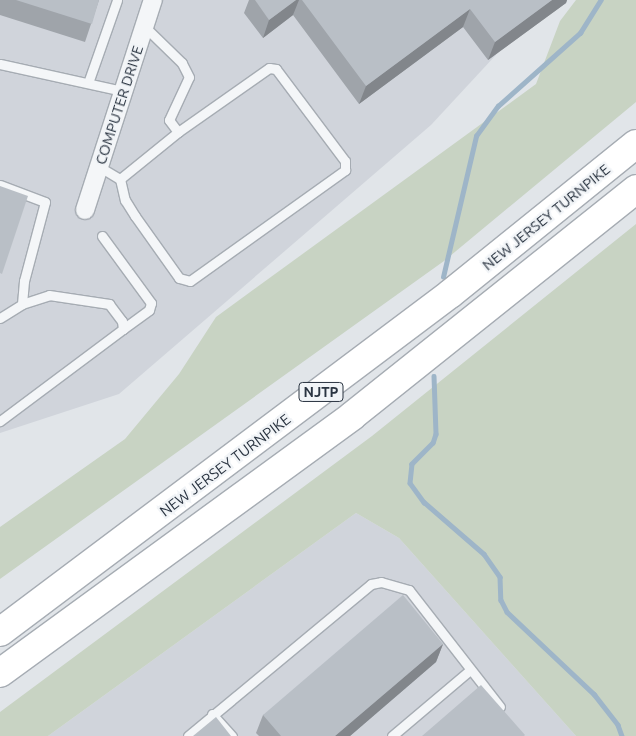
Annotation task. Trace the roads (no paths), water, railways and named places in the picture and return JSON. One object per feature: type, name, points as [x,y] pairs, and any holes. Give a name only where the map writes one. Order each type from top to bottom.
[{"type":"highway","name":"NEW JERSEY TURNPIKE","points":[[0,632],[450,294],[636,144]]},
{"type":"highway","name":"NJTP","points":[[0,673],[352,416],[636,189]]},
{"type":"street","name":"COMPUTER DRIVE","points":[[85,210],[153,0]]},
{"type":"lane","points":[[88,84],[117,0]]},
{"type":"lane","points":[[145,27],[182,63],[189,76],[169,120],[178,132]]},
{"type":"lane","points":[[0,64],[123,91]]},
{"type":"lane","points":[[98,166],[120,180],[125,200],[179,278],[190,281],[345,170],[345,161],[276,69],[269,68],[178,132],[120,180]]},
{"type":"lane","points":[[0,185],[45,202],[24,280],[22,304]]},
{"type":"lane","points":[[0,421],[149,310],[150,303],[102,236]]},
{"type":"lane","points":[[0,318],[22,304],[48,295],[109,304],[122,321],[123,329]]},
{"type":"lane","points":[[188,736],[212,714],[371,584],[394,584],[408,590],[506,714]]},
{"type":"lane","points":[[392,736],[470,670]]},
{"type":"lane","points":[[212,714],[232,736]]},
{"type":"waterway","points":[[443,277],[476,136],[498,106],[580,33],[601,0]]},
{"type":"waterway","points":[[434,376],[436,434],[433,443],[412,464],[410,483],[424,502],[484,554],[500,577],[501,600],[507,612],[594,694],[618,725],[622,736]]}]
